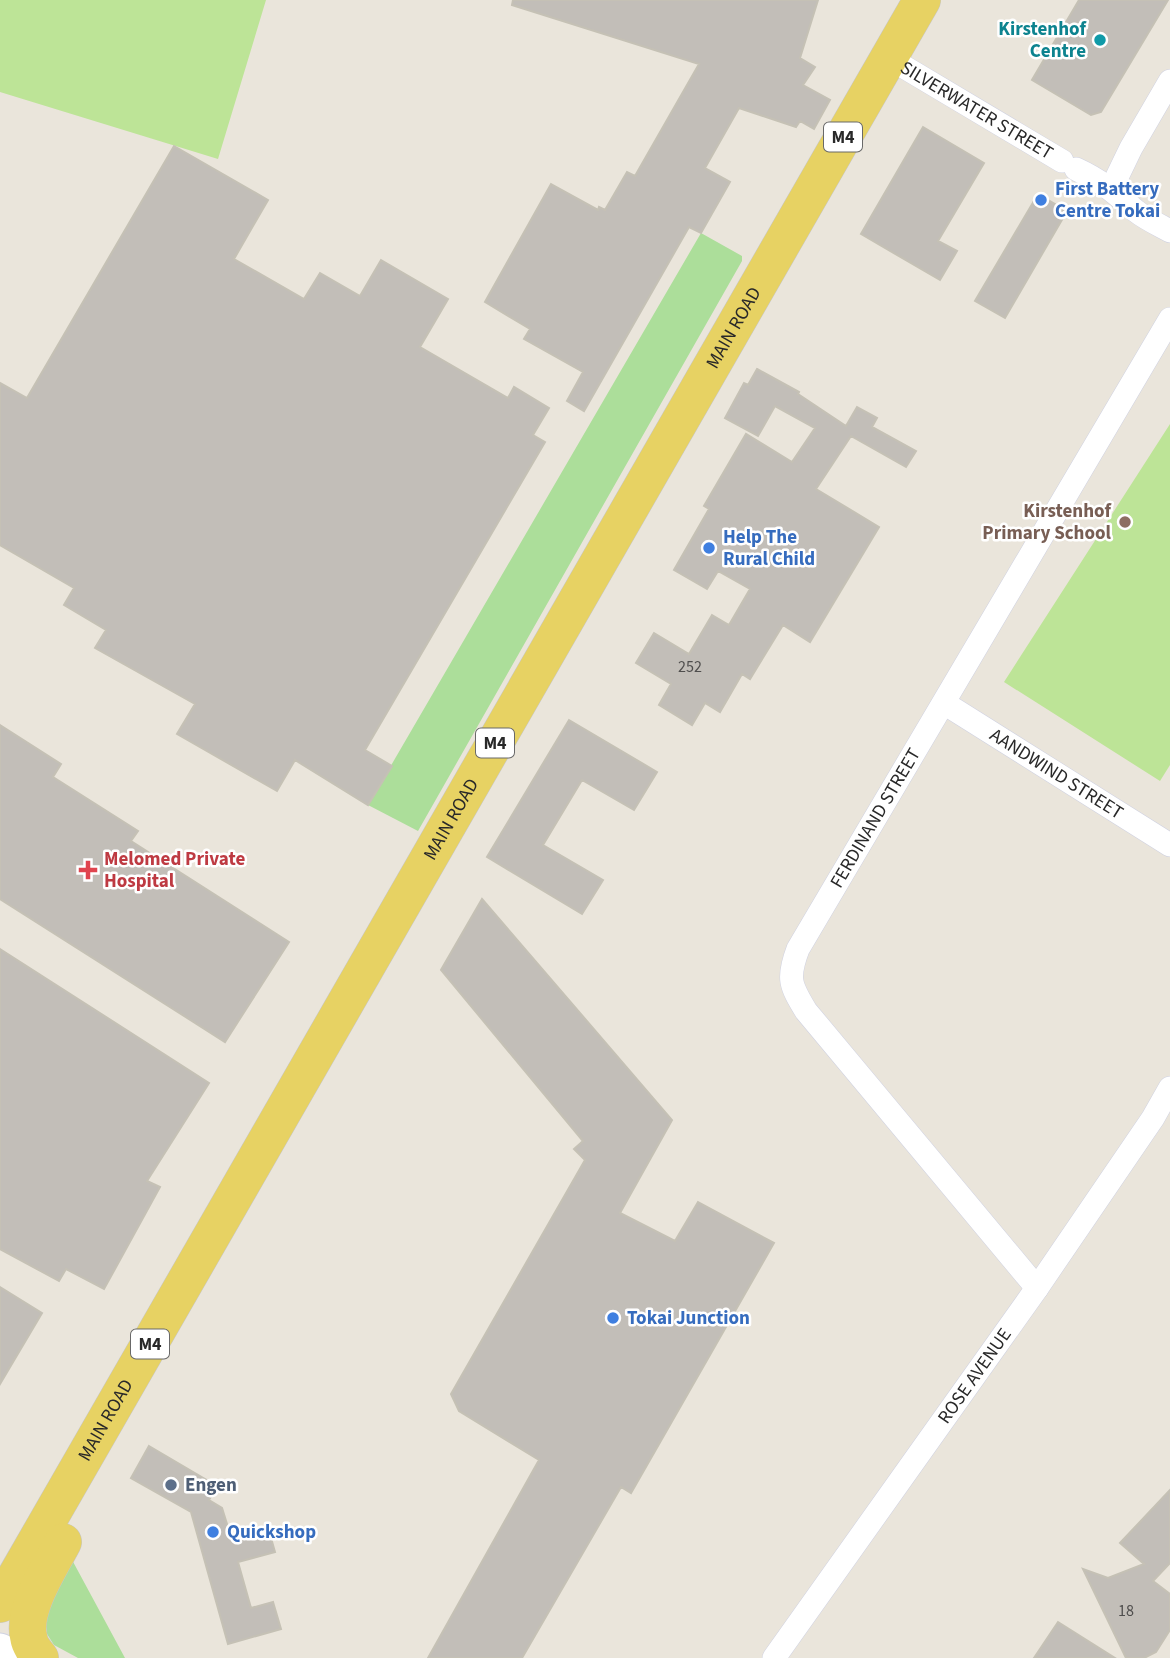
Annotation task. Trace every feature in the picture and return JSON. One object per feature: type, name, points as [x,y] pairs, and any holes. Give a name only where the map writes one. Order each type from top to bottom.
[{"type":"main road","name":"MAIN ROAD","points":[[0,1604],[922,0]]},
{"type":"main road","points":[[40,1658],[29,1640],[29,1622],[41,1584],[162,1359],[313,1098],[324,1041]]},
{"type":"main road","points":[[0,1650],[18,1658]]},
{"type":"street","name":"SILVERWATER STREET","points":[[889,58],[1092,176],[1119,194],[1137,211],[1170,231]]},
{"type":"street","points":[[1119,194],[1117,177],[1170,81]]},
{"type":"street","name":"FERDINAND STREET","points":[[1037,1288],[806,1011],[793,989],[792,965],[798,949],[1170,319]]},
{"type":"street","name":"AANDWIND STREET","points":[[944,702],[1170,845]]},
{"type":"street","name":"ROSE AVENUE","points":[[774,1658],[1037,1288],[1153,1118],[1170,1088]]},
{"type":"green space","points":[[0,0],[266,0],[218,159],[0,92]]},
{"type":"green space","points":[[701,233],[742,256],[742,261],[418,831],[368,805]]},
{"type":"green space","name":"Kirstenhof Primary School","points":[[1170,424],[1170,765],[1160,781],[1004,682]]},
{"type":"green space","points":[[71,1558],[125,1658],[78,1658],[54,1645],[47,1634],[44,1611]]},
{"type":"building","points":[[513,0],[818,0],[800,58],[815,67],[803,85],[830,100],[814,129],[800,121],[796,127],[739,108],[705,168],[730,182],[701,233],[689,227],[584,411],[567,401],[583,372],[524,339],[530,329],[485,302],[551,184],[598,210],[599,207],[605,210],[627,172],[635,176],[699,64],[512,5]]},
{"type":"building","name":"Kirstenhof Centre","points":[[1079,0],[1168,0],[1101,112],[1091,115],[1032,80]]},
{"type":"building","points":[[923,127],[984,163],[938,241],[957,251],[940,280],[861,234]]},
{"type":"building","points":[[174,146],[268,200],[234,259],[304,299],[320,273],[360,296],[381,260],[448,299],[420,347],[508,398],[514,387],[549,408],[533,435],[545,442],[365,750],[392,766],[368,805],[295,760],[277,791],[177,734],[195,704],[95,648],[106,630],[64,605],[74,588],[0,545],[0,383],[27,398]]},
{"type":"building","points":[[1038,194],[1067,211],[1005,318],[975,301]]},
{"type":"building","points":[[757,369],[799,392],[798,394],[846,426],[857,407],[877,418],[872,427],[916,451],[906,467],[851,436],[816,489],[879,527],[810,642],[783,625],[750,679],[742,674],[720,712],[705,703],[692,725],[659,705],[671,684],[636,663],[654,633],[689,654],[712,615],[729,625],[750,589],[718,571],[707,589],[674,570],[709,509],[704,506],[746,434],[792,462],[815,428],[775,406],[758,436],[725,418],[744,383],[748,385]]},
{"type":"building","points":[[569,720],[657,772],[634,810],[582,780],[543,845],[603,880],[582,914],[487,857]]},
{"type":"building","name":"Melomed Private Hospital","points":[[0,725],[61,764],[53,777],[138,831],[131,841],[289,942],[225,1042],[0,899]]},
{"type":"building","name":"Tokai Junction","points":[[482,899],[672,1120],[620,1213],[675,1241],[698,1202],[774,1243],[631,1493],[621,1487],[522,1658],[428,1658],[539,1460],[459,1411],[451,1394],[585,1160],[574,1149],[583,1141],[441,970]]},
{"type":"building","points":[[0,949],[209,1083],[147,1181],[160,1187],[104,1289],[66,1269],[59,1281],[0,1249]]},
{"type":"building","points":[[0,1287],[42,1313],[0,1384]]},
{"type":"building","points":[[149,1446],[217,1486],[209,1500],[222,1508],[232,1540],[269,1531],[275,1552],[238,1562],[251,1608],[273,1602],[281,1629],[228,1644],[191,1512],[131,1478]]},
{"type":"building","points":[[1170,1490],[1170,1563],[1153,1581],[1170,1594],[1170,1630],[1156,1652],[1144,1658],[1126,1658],[1083,1569],[1108,1578],[1144,1564],[1120,1543]]},
{"type":"building","points":[[1058,1622],[1115,1658],[1034,1658]]},
{"type":"place","name":"Kirstenhof Centre","points":[[1100,40]]},
{"type":"place","name":"First Battery Centre Tokai","points":[[1041,200]]},
{"type":"place","name":"Kirstenhof Primary School","points":[[1125,522]]},
{"type":"place","name":"Help The Rural Child","points":[[709,548]]},
{"type":"place","name":"Melomed Private Hospital","points":[[88,870]]},
{"type":"place","name":"Tokai Junction","points":[[613,1318]]},
{"type":"place","name":"Engen","points":[[171,1485]]},
{"type":"place","name":"Quickshop","points":[[213,1532]]}]
